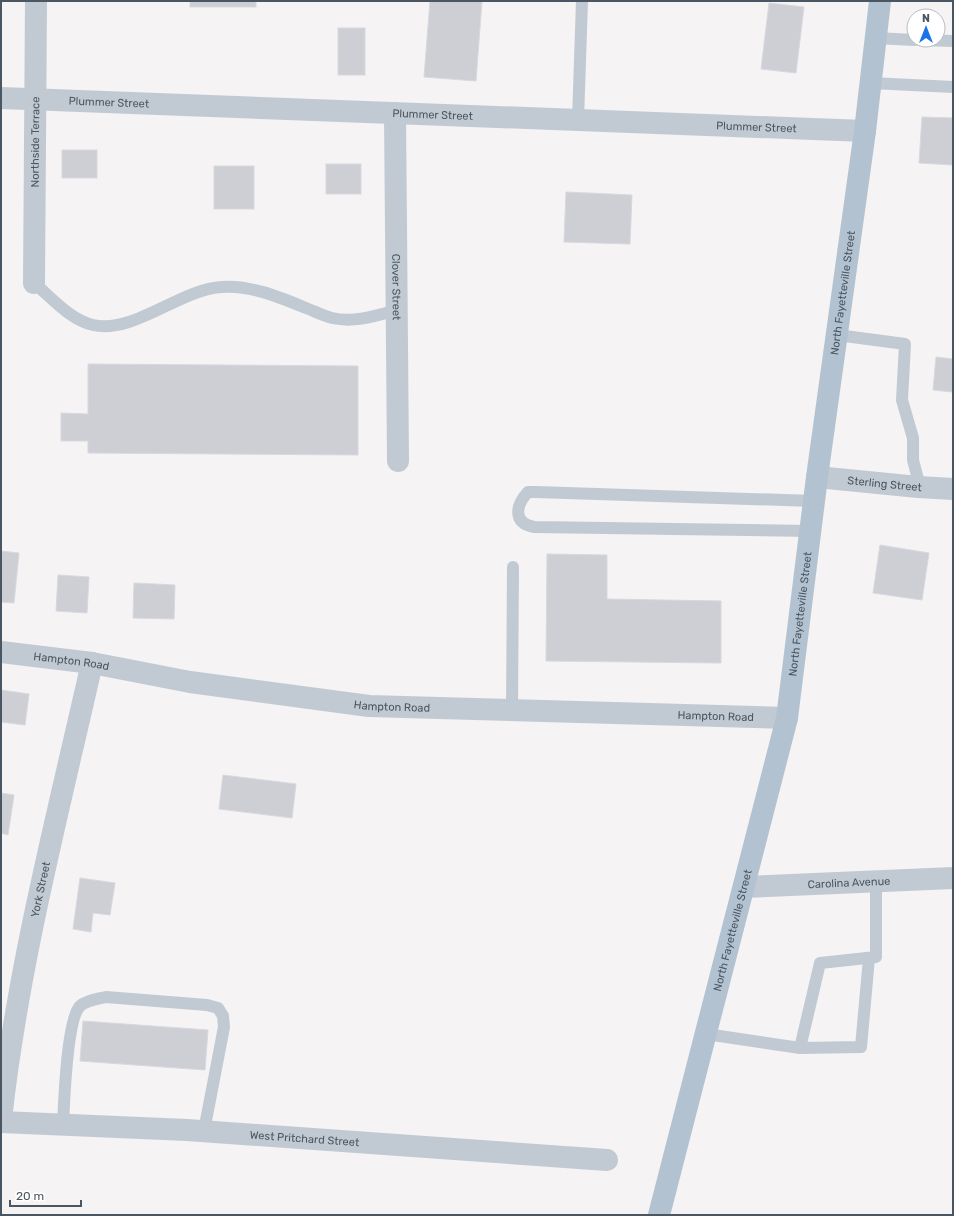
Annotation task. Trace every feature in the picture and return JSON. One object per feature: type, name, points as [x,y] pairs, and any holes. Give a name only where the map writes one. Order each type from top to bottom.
[{"type":"main road","name":"North Fayetteville Street","points":[[659,1215],[786,718],[817,478],[865,131],[880,1]]},
{"type":"street","name":"Northside Terrace","points":[[34,283],[34,100],[36,1]]},
{"type":"street","name":"Plummer Street","points":[[1,98],[865,131]]},
{"type":"street","name":"Clover Street","points":[[396,113],[398,460]]},
{"type":"street","name":"Sterling Street","points":[[817,478],[953,489]]},
{"type":"street","name":"Hampton Road","points":[[1,652],[92,663],[190,682],[368,706],[786,718]]},
{"type":"street","name":"York Street","points":[[1,1119],[9,1051],[36,912],[92,663]]},
{"type":"street","name":"Carolina Avenue","points":[[744,887],[953,878]]},
{"type":"street","name":"West Pritchard Street","points":[[1,1122],[204,1131],[607,1160]]},
{"type":"lane","points":[[578,120],[582,1]]},
{"type":"lane","points":[[876,38],[906,40]]},
{"type":"lane","points":[[871,83],[953,87]]},
{"type":"lane","points":[[34,283],[72,315],[92,325],[116,326],[196,293],[220,287],[247,287],[331,318],[357,320],[397,310]]},
{"type":"lane","points":[[837,335],[905,344],[902,400],[913,438],[913,460],[920,487]]},
{"type":"lane","points":[[811,531],[534,528],[526,526],[519,520],[518,508],[522,498],[528,492],[814,501]]},
{"type":"lane","points":[[512,709],[513,567]]},
{"type":"lane","points":[[800,1048],[820,963],[876,957],[876,881]]},
{"type":"lane","points":[[706,1034],[800,1048],[861,1047],[865,958]]},
{"type":"lane","points":[[63,1125],[70,1042],[76,1013],[81,1006],[94,1000],[106,997],[207,1005],[218,1008],[223,1016],[224,1027],[204,1131]]},
{"type":"building","points":[[190,1],[256,1],[256,7],[190,7]]},
{"type":"building","points":[[430,1],[482,1],[476,81],[424,77]]},
{"type":"building","points":[[769,3],[804,7],[796,73],[761,69]]},
{"type":"building","points":[[338,28],[365,28],[365,75],[338,75]]},
{"type":"building","points":[[922,117],[953,118],[953,165],[919,163]]},
{"type":"building","points":[[62,150],[97,150],[97,178],[62,178]]},
{"type":"building","points":[[326,164],[361,164],[361,194],[326,194]]},
{"type":"building","points":[[214,166],[254,166],[254,209],[214,209]]},
{"type":"building","points":[[566,192],[632,195],[630,244],[564,242]]},
{"type":"building","points":[[936,357],[953,359],[953,392],[933,390]]},
{"type":"building","points":[[88,364],[358,366],[358,455],[88,453],[88,441],[61,441],[61,413],[88,414]]},
{"type":"building","points":[[880,545],[929,553],[922,600],[873,593]]},
{"type":"building","points":[[1,551],[19,553],[14,603],[1,602]]},
{"type":"building","points":[[547,554],[607,555],[607,599],[721,601],[721,663],[546,661]]},
{"type":"building","points":[[58,575],[89,577],[87,613],[56,611]]},
{"type":"building","points":[[134,583],[175,585],[174,619],[133,618]]},
{"type":"building","points":[[1,690],[29,694],[25,725],[1,722]]},
{"type":"building","points":[[223,775],[296,784],[292,818],[219,809]]},
{"type":"building","points":[[1,793],[14,795],[8,835],[1,833]]},
{"type":"building","points":[[80,878],[115,883],[110,915],[93,913],[91,932],[73,929]]},
{"type":"building","points":[[83,1021],[208,1030],[205,1070],[80,1061]]}]
